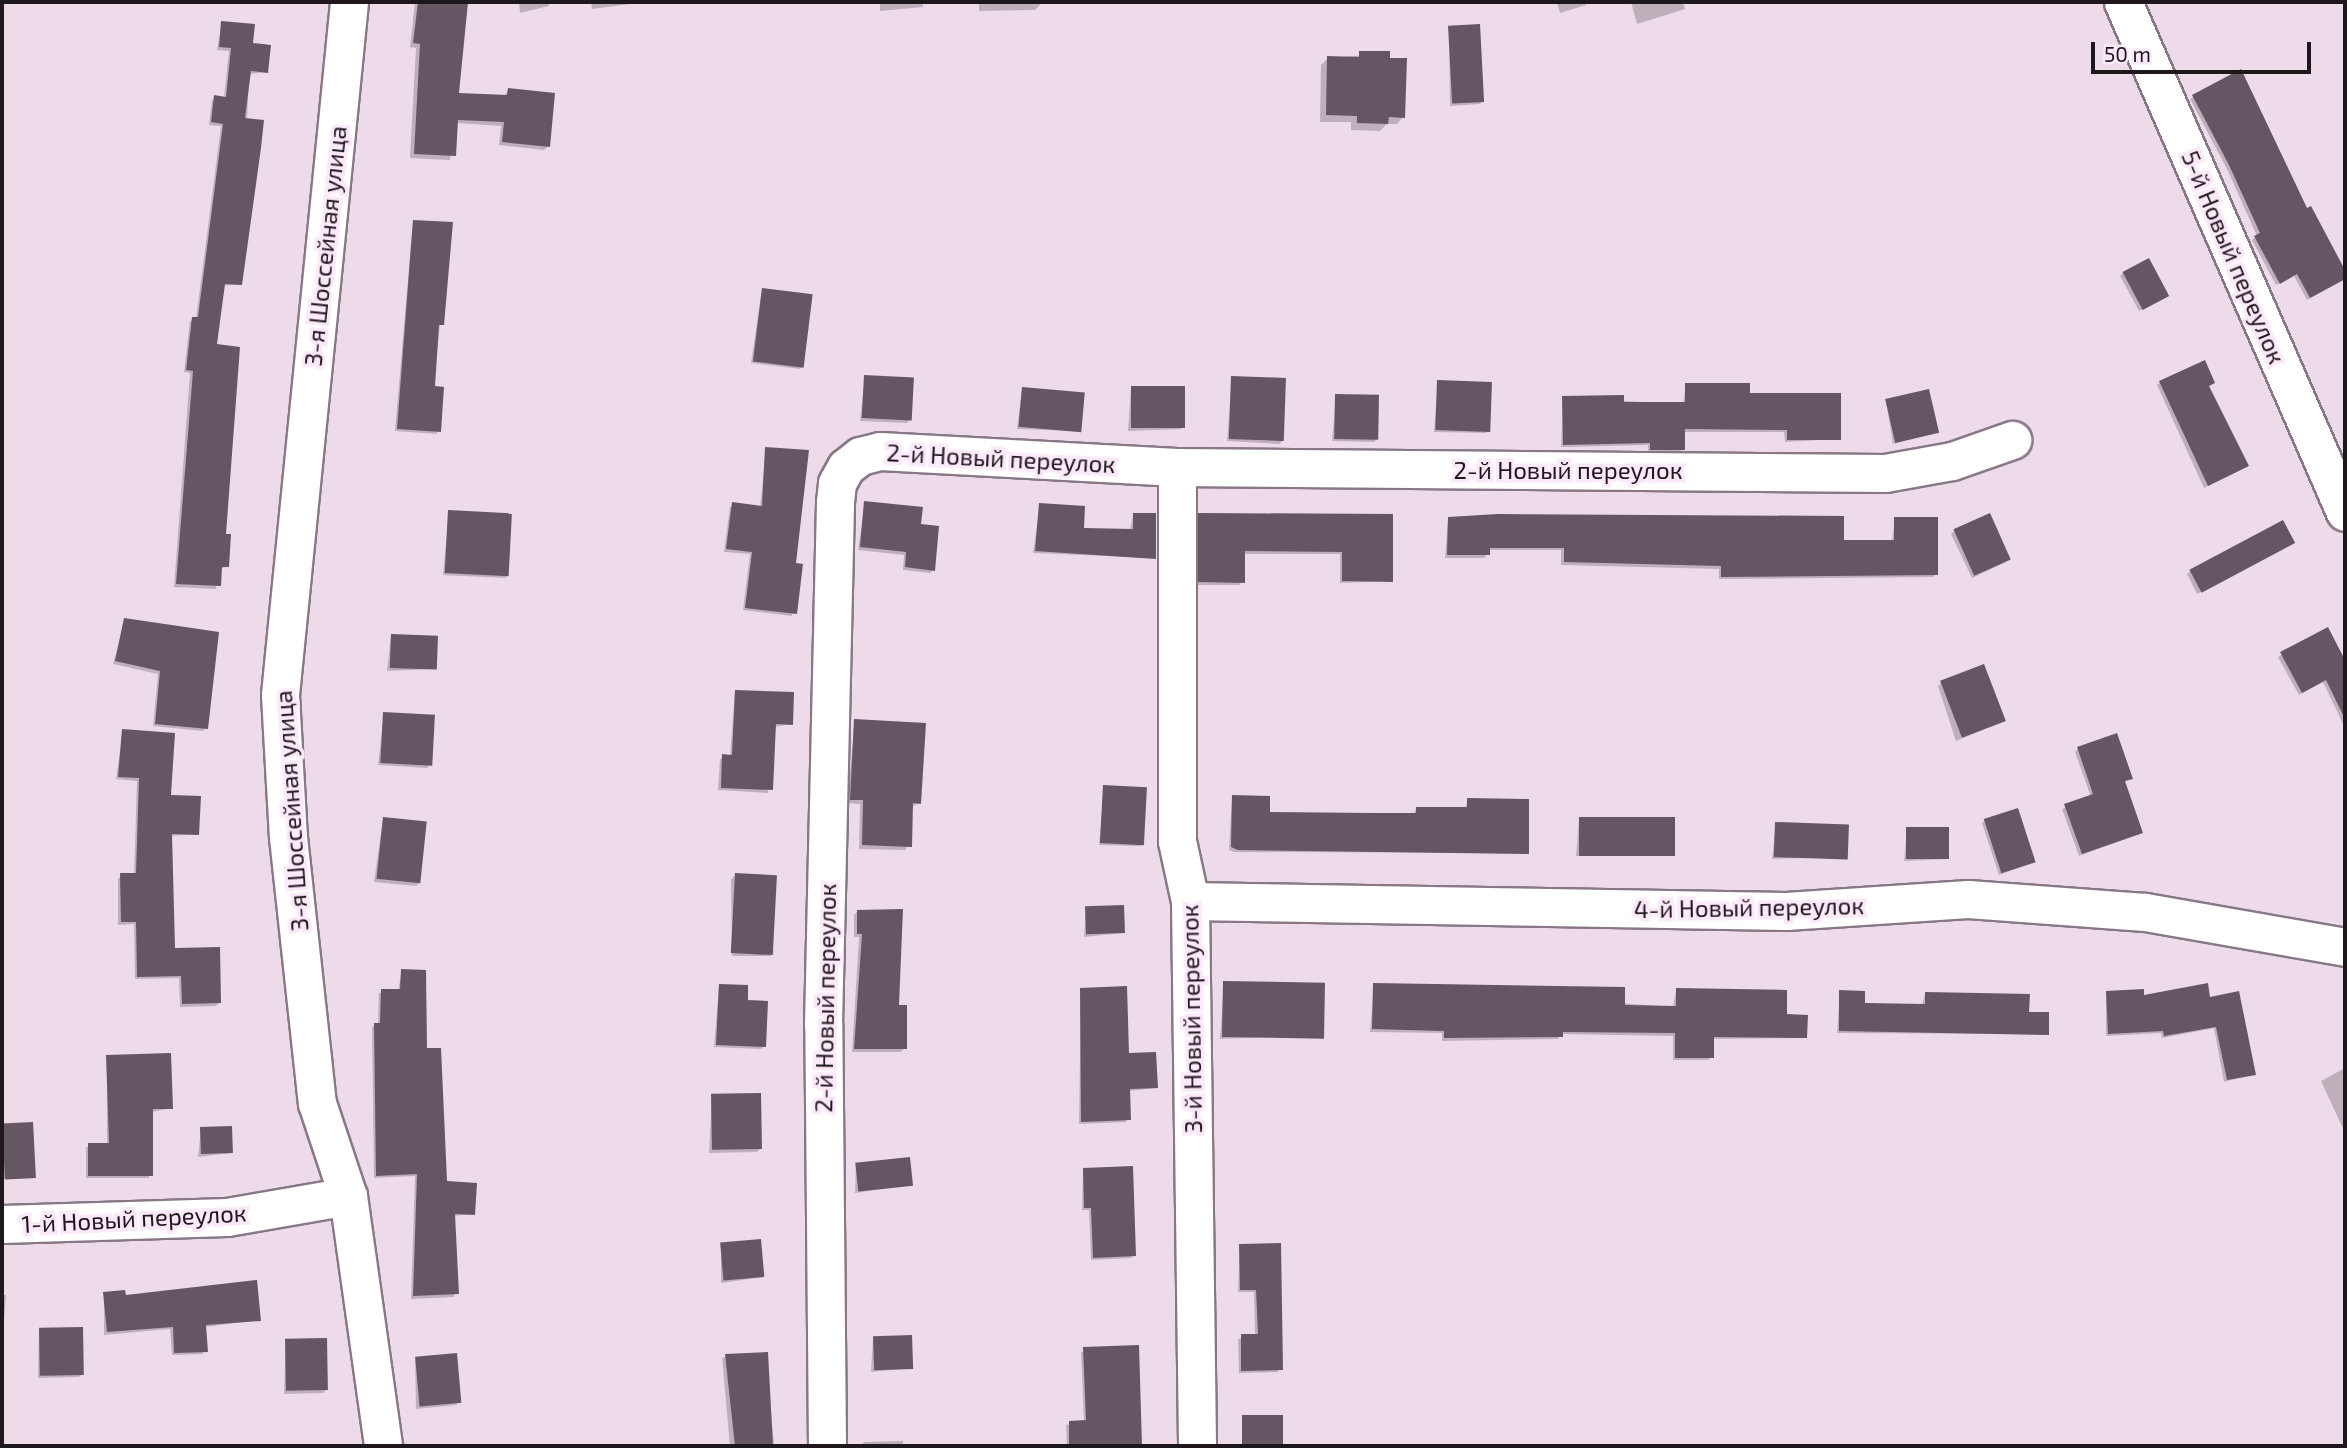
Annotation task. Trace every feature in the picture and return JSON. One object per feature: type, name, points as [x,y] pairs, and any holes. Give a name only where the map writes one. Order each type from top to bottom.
[{"type":"street","name":"3-я Шоссейная улица","points":[[349,2],[280,695],[288,837],[317,1103],[348,1196],[383,1446]]},
{"type":"street","name":"5-й Новый переулок","points":[[2123,2],[2345,512]]},
{"type":"street","name":"2-й Новый переулок","points":[[827,1446],[823,1024],[837,483],[860,456],[880,451],[1177,467],[1885,473],[1952,461],[2012,440]]},
{"type":"street","name":"3-й Новый переулок","points":[[1177,467],[1177,841],[1190,901],[1197,1446]]},
{"type":"street","name":"4-й Новый переулок","points":[[1190,901],[1786,911],[1968,899],[2145,912],[2345,947]]},
{"type":"street","name":"1-й Новый переулок","points":[[2,1224],[227,1217],[348,1196]]},
{"type":"building","points":[[418,2],[468,2],[459,93],[507,95],[508,88],[555,93],[550,147],[502,142],[504,122],[458,120],[456,156],[414,154],[420,44],[413,43]]},
{"type":"building","points":[[221,21],[255,24],[253,43],[271,45],[268,73],[251,71],[245,118],[264,120],[261,148],[242,285],[225,284],[217,344],[240,347],[226,534],[231,534],[229,567],[222,567],[221,586],[176,584],[193,371],[186,370],[192,317],[198,317],[223,124],[211,122],[214,95],[226,97],[231,48],[219,47]]},
{"type":"building","points":[[1480,24],[1484,102],[1452,104],[1448,26]]},
{"type":"building","points":[[1359,51],[1390,51],[1390,58],[1407,58],[1405,118],[1389,117],[1388,124],[1357,123],[1357,116],[1326,115],[1327,56],[1359,57]]},
{"type":"building","points":[[2241,69],[2307,208],[2311,206],[2345,270],[2345,279],[2310,298],[2297,274],[2280,284],[2254,236],[2260,233],[2229,165],[2192,95]]},
{"type":"building","points":[[413,220],[453,222],[444,325],[439,325],[435,386],[444,387],[441,432],[397,429]]},
{"type":"building","points":[[2149,258],[2169,296],[2143,310],[2123,272]]},
{"type":"building","points":[[762,288],[813,294],[804,368],[753,361]]},
{"type":"building","points":[[2205,360],[2215,383],[2209,386],[2249,466],[2208,486],[2159,381]]},
{"type":"building","points":[[864,375],[914,378],[912,421],[862,418]]},
{"type":"building","points":[[1231,376],[1286,378],[1284,441],[1229,439]]},
{"type":"building","points":[[1437,380],[1492,382],[1490,432],[1435,430]]},
{"type":"building","points":[[1685,383],[1750,383],[1750,393],[1841,393],[1841,440],[1787,440],[1787,430],[1685,429],[1685,450],[1650,450],[1650,443],[1563,445],[1562,396],[1624,395],[1624,402],[1685,402]]},
{"type":"building","points":[[1131,386],[1185,386],[1185,428],[1131,428]]},
{"type":"building","points":[[1022,387],[1085,392],[1081,432],[1019,427]]},
{"type":"building","points":[[1929,389],[1939,433],[1895,443],[1885,399]]},
{"type":"building","points":[[1335,394],[1379,395],[1378,440],[1334,439]]},
{"type":"building","points":[[765,447],[809,450],[796,563],[803,564],[797,614],[745,608],[752,552],[726,549],[732,502],[762,506]]},
{"type":"building","points":[[864,501],[923,507],[921,524],[939,526],[935,571],[905,567],[906,552],[860,547]]},
{"type":"building","points":[[1039,503],[1085,506],[1084,528],[1133,529],[1133,513],[1156,513],[1156,559],[1035,551]]},
{"type":"building","points":[[448,510],[512,513],[509,576],[445,573]]},
{"type":"building","points":[[1198,513],[1393,514],[1393,582],[1342,581],[1342,552],[1245,551],[1245,583],[1198,582]]},
{"type":"building","points":[[1990,513],[2011,560],[1974,576],[1953,529]]},
{"type":"building","points":[[1498,514],[1844,516],[1844,540],[1894,540],[1894,517],[1938,517],[1938,575],[1721,577],[1721,566],[1564,562],[1564,548],[1490,548],[1490,555],[1447,555],[1448,517]]},
{"type":"building","points":[[2283,520],[2295,543],[2202,593],[2189,570]]},
{"type":"building","points":[[124,618],[219,632],[208,729],[155,724],[160,671],[115,661]]},
{"type":"building","points":[[2328,627],[2345,660],[2345,719],[2326,680],[2302,693],[2280,652]]},
{"type":"building","points":[[391,634],[438,636],[437,670],[390,668]]},
{"type":"building","points":[[1984,664],[2006,721],[1962,738],[1940,681]]},
{"type":"building","points":[[735,690],[794,692],[793,725],[776,724],[773,790],[721,788],[722,754],[732,755]]},
{"type":"building","points":[[383,712],[435,715],[432,766],[380,763]]},
{"type":"building","points":[[854,719],[926,723],[921,804],[913,803],[912,847],[862,845],[863,800],[850,800]]},
{"type":"building","points":[[122,729],[175,733],[171,795],[201,796],[199,835],[172,834],[175,948],[220,947],[221,1003],[182,1004],[181,976],[137,977],[136,922],[121,922],[120,873],[136,873],[139,778],[118,777]]},
{"type":"building","points":[[2117,733],[2133,779],[2125,781],[2143,833],[2082,854],[2064,804],[2093,794],[2077,747]]},
{"type":"building","points":[[1103,785],[1147,787],[1144,845],[1100,843]]},
{"type":"building","points":[[1232,795],[1270,796],[1270,812],[1416,813],[1416,807],[1467,807],[1467,798],[1529,799],[1529,854],[1238,850],[1231,847]]},
{"type":"building","points":[[2018,808],[2036,862],[2001,873],[1984,819]]},
{"type":"building","points":[[383,817],[427,822],[420,883],[377,879]]},
{"type":"building","points":[[1579,817],[1675,817],[1675,856],[1579,856]]},
{"type":"building","points":[[1775,822],[1849,825],[1848,860],[1774,857]]},
{"type":"building","points":[[1906,827],[1949,827],[1949,859],[1906,859]]},
{"type":"building","points":[[735,873],[777,875],[773,955],[731,953]]},
{"type":"building","points":[[1124,905],[1125,933],[1086,934],[1085,906]]},
{"type":"building","points":[[903,909],[899,1005],[907,1005],[907,1049],[854,1049],[862,934],[857,934],[857,910]]},
{"type":"building","points":[[401,969],[426,970],[427,1048],[441,1048],[447,1181],[477,1183],[475,1215],[455,1214],[459,1294],[413,1296],[417,1174],[376,1176],[374,1023],[380,1023],[381,989],[400,989]]},
{"type":"building","points":[[1223,981],[1325,983],[1324,1039],[1222,1037]]},
{"type":"building","points":[[1373,983],[1625,987],[1625,1005],[1676,1006],[1676,988],[1787,990],[1787,1014],[1808,1015],[1807,1038],[1714,1037],[1714,1058],[1675,1058],[1675,1033],[1563,1032],[1563,1037],[1444,1038],[1444,1031],[1372,1029]]},
{"type":"building","points":[[2208,983],[2210,997],[2239,991],[2256,1075],[2227,1080],[2216,1027],[2164,1036],[2163,1031],[2108,1034],[2106,991],[2144,989],[2144,995]]},
{"type":"building","points":[[719,984],[748,985],[748,1000],[768,1001],[766,1047],[716,1045]]},
{"type":"building","points":[[1127,986],[1129,1053],[1156,1052],[1158,1088],[1130,1089],[1131,1120],[1081,1122],[1080,988]]},
{"type":"building","points":[[1839,990],[1865,991],[1865,1003],[1925,1004],[1925,992],[2030,994],[2029,1012],[2049,1012],[2049,1035],[1839,1031]]},
{"type":"building","points":[[171,1053],[173,1109],[153,1109],[153,1176],[88,1176],[88,1143],[109,1143],[106,1055]]},
{"type":"building","points":[[761,1093],[762,1149],[712,1150],[711,1094]]},
{"type":"building","points":[[33,1122],[36,1178],[5,1180],[2,1124]]},
{"type":"building","points":[[232,1126],[233,1153],[201,1154],[200,1127]]},
{"type":"building","points":[[910,1157],[913,1186],[858,1192],[855,1163]]},
{"type":"building","points":[[1133,1166],[1136,1256],[1093,1258],[1091,1208],[1084,1208],[1083,1168]]},
{"type":"building","points":[[761,1239],[764,1277],[723,1280],[720,1243]]},
{"type":"building","points":[[1281,1243],[1283,1370],[1241,1371],[1241,1334],[1258,1334],[1256,1290],[1240,1290],[1239,1244]]},
{"type":"building","points":[[257,1280],[261,1321],[206,1325],[208,1352],[174,1353],[173,1327],[107,1332],[103,1292],[125,1290],[126,1295]]},
{"type":"building","points":[[83,1327],[84,1375],[40,1376],[39,1328]]},
{"type":"building","points":[[912,1335],[913,1369],[874,1370],[873,1336]]},
{"type":"building","points":[[327,1338],[328,1390],[286,1391],[285,1339]]},
{"type":"building","points":[[1139,1345],[1142,1446],[1069,1446],[1069,1421],[1086,1420],[1083,1347]]},
{"type":"building","points":[[768,1352],[773,1446],[735,1446],[725,1354]]},
{"type":"building","points":[[457,1353],[461,1403],[420,1406],[415,1357]]},
{"type":"building","points":[[1242,1415],[1283,1415],[1283,1446],[1242,1446]]}]
